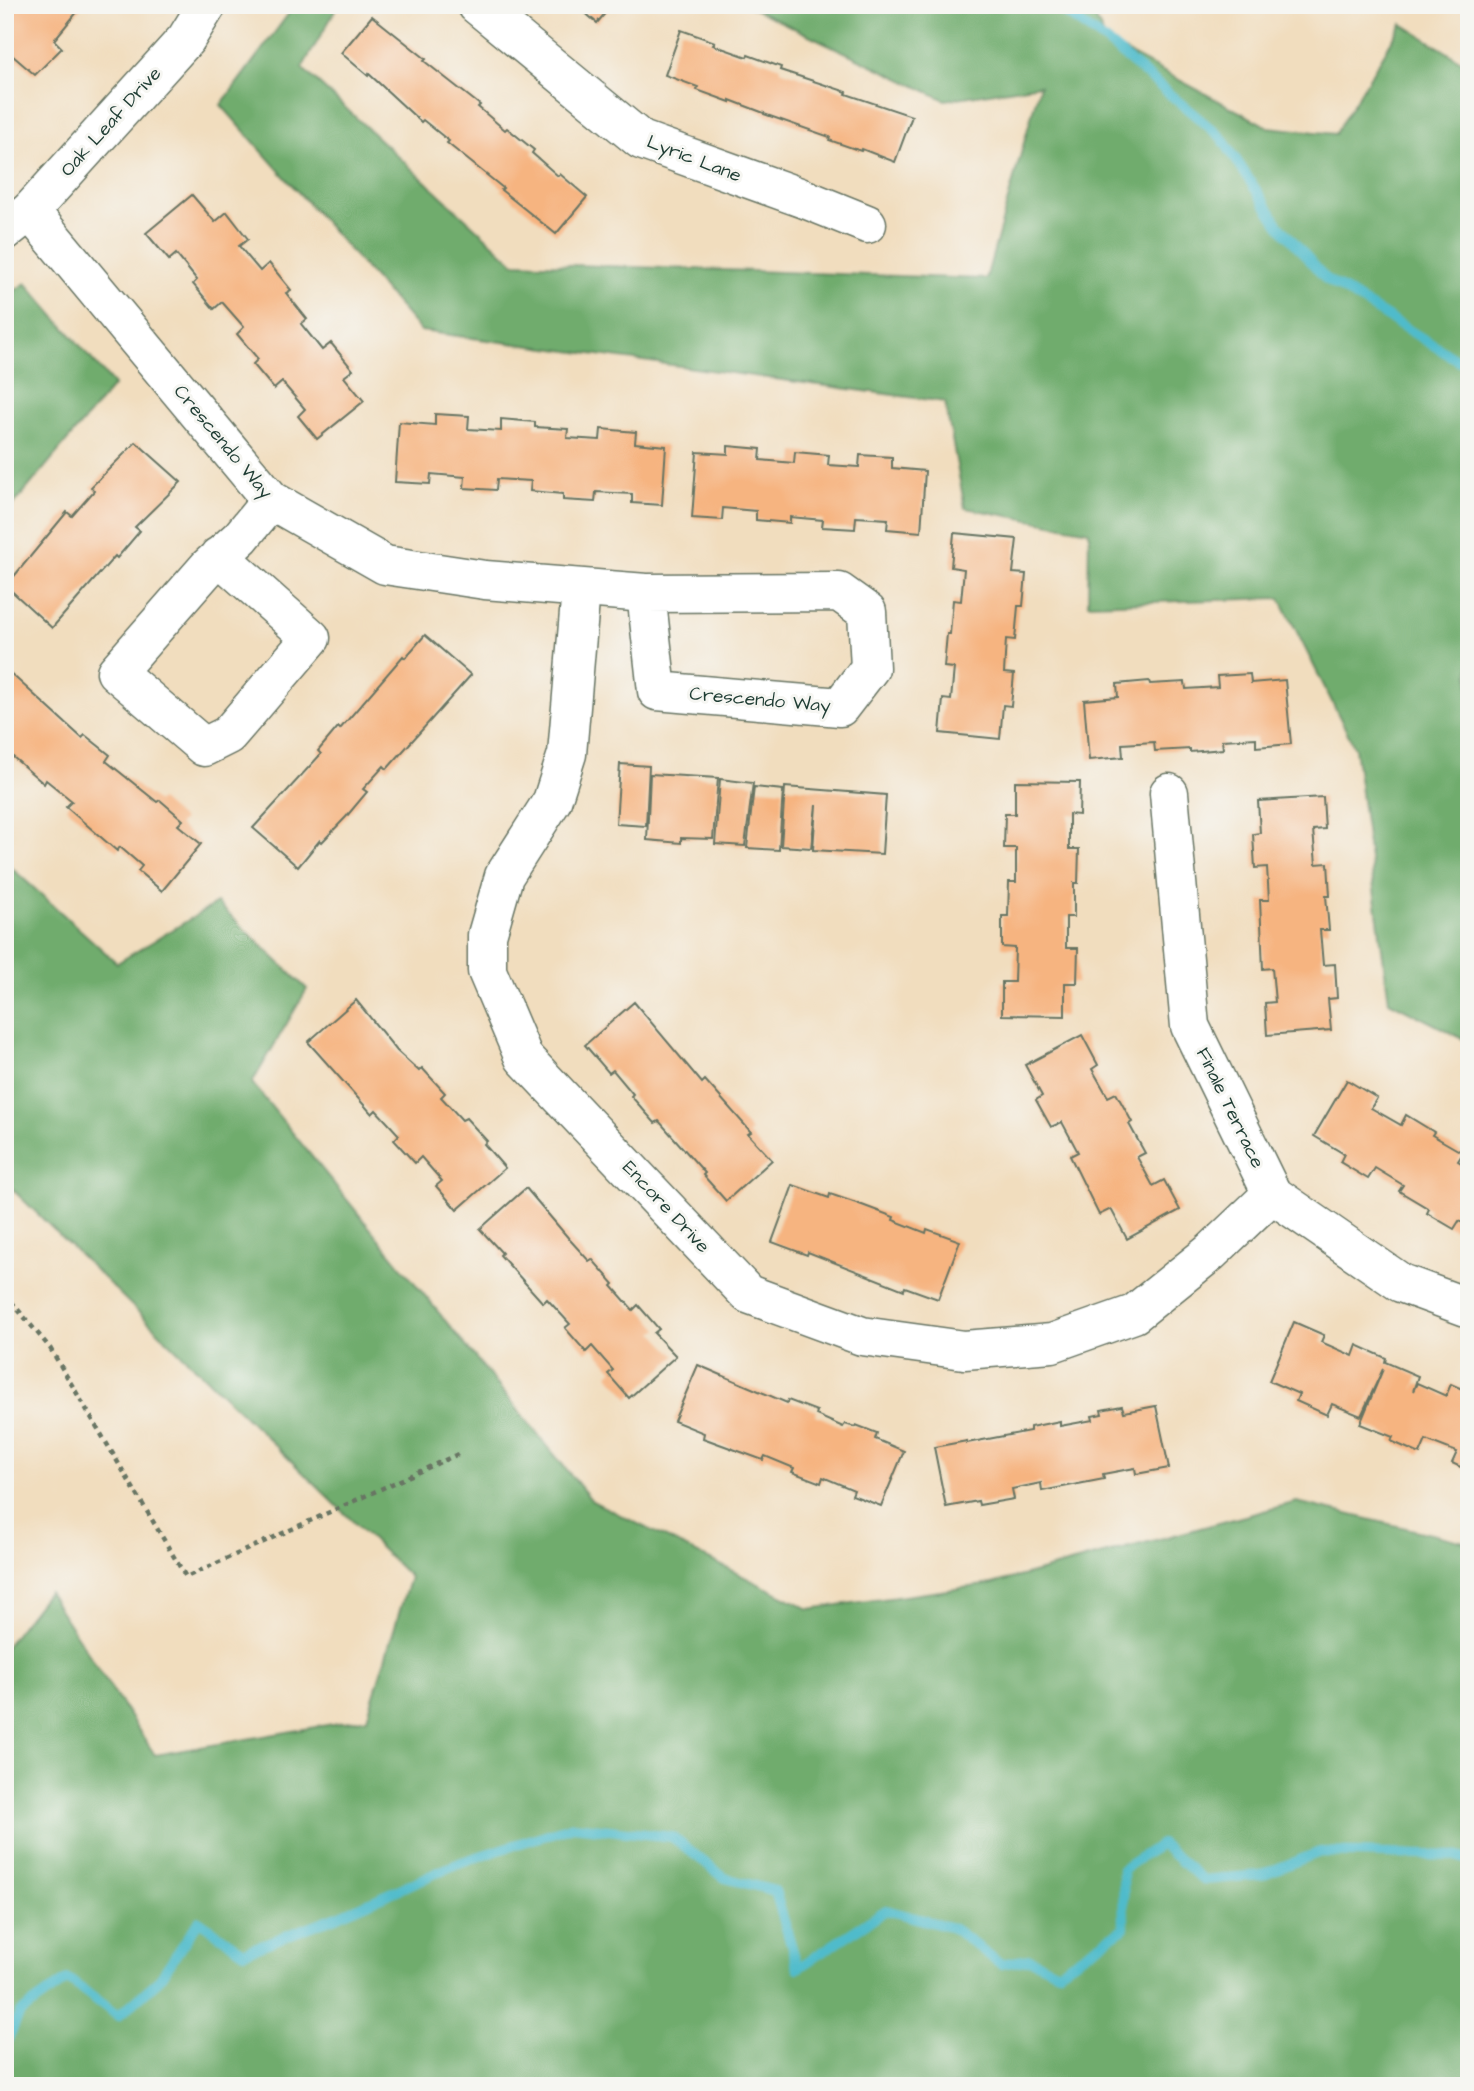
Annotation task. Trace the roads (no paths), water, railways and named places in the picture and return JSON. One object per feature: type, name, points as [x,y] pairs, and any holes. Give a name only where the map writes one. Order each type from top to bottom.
[{"type":"street","name":"Oak Leaf Drive","points":[[17,221],[186,39],[207,5]]},
{"type":"street","name":"Lyric Lane","points":[[477,5],[641,139],[867,224]]},
{"type":"street","name":"Crescendo Way","points":[[17,221],[271,500],[385,565],[485,580],[646,593],[839,592],[867,612],[870,668],[840,707],[657,691],[646,593]]},
{"type":"street","points":[[219,556],[311,638],[228,735],[204,747],[116,672],[208,567],[219,556],[241,537],[271,500]]},
{"type":"street","name":"Encore Drive","points":[[581,589],[567,754],[552,801],[504,877],[487,935],[487,971],[524,1058],[748,1294],[862,1336],[964,1350],[1052,1343],[1133,1314],[1211,1252],[1272,1194]]},
{"type":"street","name":"Finale Terrace","points":[[1169,793],[1190,1026],[1272,1194],[1401,1283],[1469,1308]]},
{"type":"waterway","points":[[1054,5],[1107,42],[1221,137],[1279,225],[1326,279],[1459,361],[1469,361]]},
{"type":"waterway","points":[[5,2045],[20,2013],[68,1979],[118,2016],[158,1981],[199,1921],[244,1952],[338,1916],[459,1863],[573,1826],[672,1837],[725,1878],[775,1891],[798,1968],[886,1910],[953,1928],[1001,1964],[1030,1959],[1058,1972],[1124,1928],[1123,1869],[1161,1844],[1203,1880],[1261,1875],[1320,1852],[1455,1856],[1469,1860]]}]
